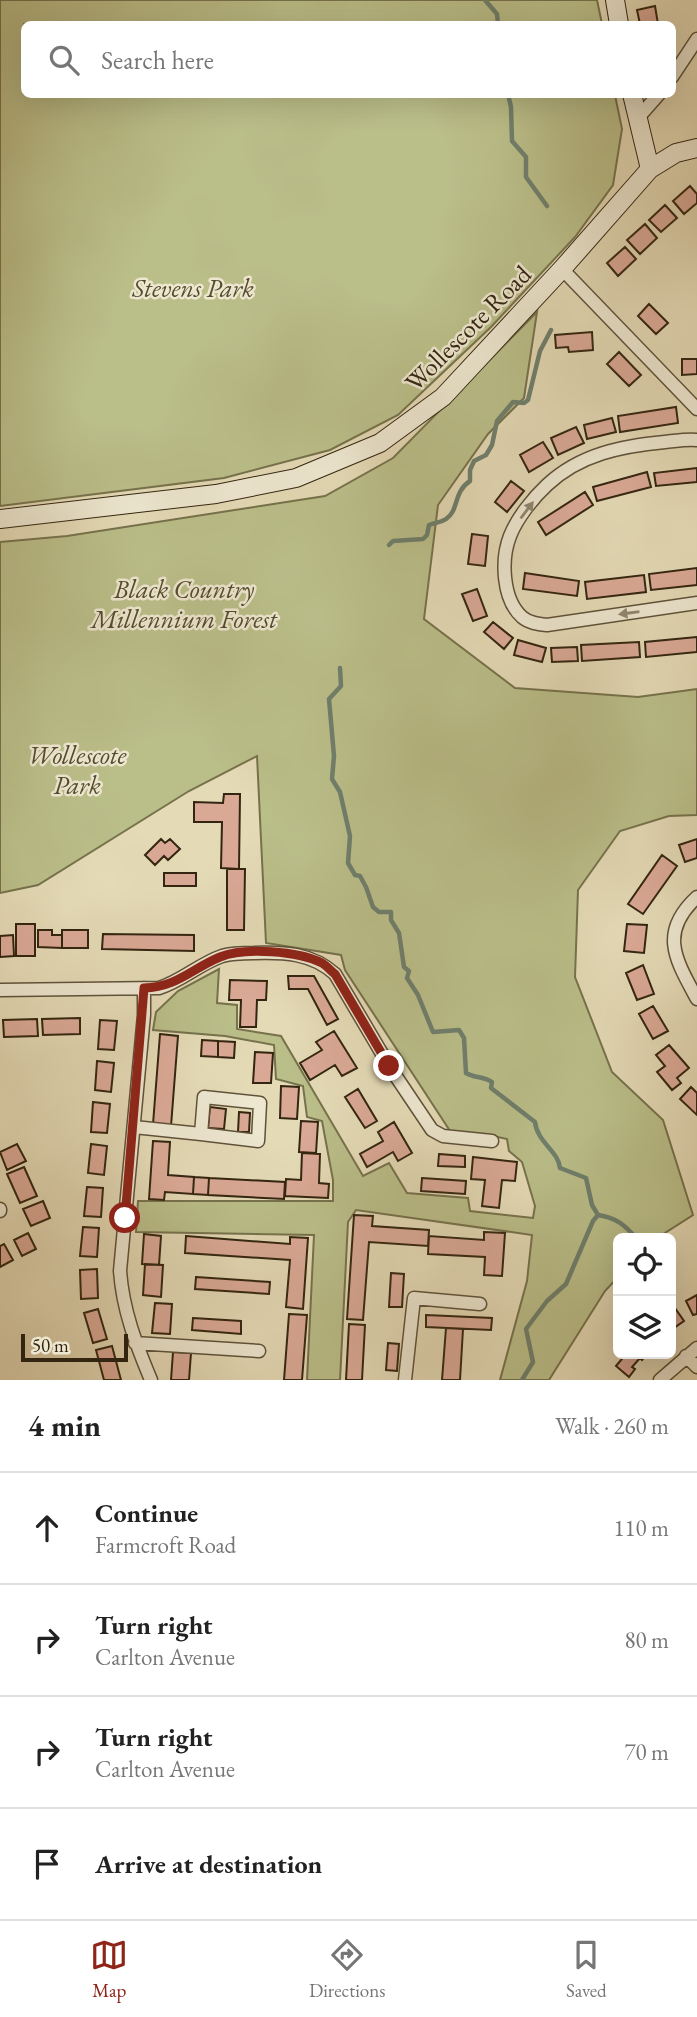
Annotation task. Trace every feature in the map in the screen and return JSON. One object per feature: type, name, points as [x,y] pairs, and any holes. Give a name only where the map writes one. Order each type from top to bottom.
[{"type":"street","points":[[615,0],[618,21]]},
{"type":"street","points":[[676,72],[697,39]]},
{"type":"street","points":[[633,98],[650,169]]},
{"type":"street","points":[[637,119],[655,98]]},
{"type":"street","name":"Wollescote Road","points":[[0,519],[216,494],[278,482],[296,478],[380,443],[443,397],[650,169],[676,153],[697,148]]},
{"type":"street","points":[[562,269],[697,410]]},
{"type":"street","points":[[697,440],[627,445],[596,454],[569,468],[547,485],[525,510],[511,533],[505,564],[506,586],[514,608],[532,623],[547,625],[697,603]]},
{"type":"street","points":[[697,897],[684,909],[672,943],[677,962],[697,999]]},
{"type":"street","points":[[0,990],[159,988],[175,983],[215,959],[236,953],[285,952],[323,964],[335,974],[391,1069],[432,1130],[443,1136],[492,1141]]},
{"type":"street","points":[[144,988],[120,1271],[124,1307],[135,1343],[151,1380]]},
{"type":"street","points":[[134,1127],[258,1141],[260,1103],[204,1097],[201,1134]]},
{"type":"street","points":[[405,1380],[414,1298],[480,1304]]},
{"type":"street","points":[[135,1343],[259,1351]]},
{"type":"street","points":[[660,1380],[697,1348]]},
{"type":"street","points":[[686,1356],[697,1367]]},
{"type":"green space","name":"Stevens Park","points":[[0,0],[597,0],[601,21],[21,21],[21,98],[616,98],[622,129],[613,185],[575,237],[491,327],[398,415],[330,450],[224,478],[0,506]]},
{"type":"green space","points":[[537,312],[524,398],[488,434],[438,505],[424,619],[515,688],[638,697],[697,689],[697,815],[669,816],[620,831],[578,890],[575,977],[612,1072],[663,1120],[693,1215],[665,1233],[613,1233],[613,1282],[549,1380],[500,1380],[527,1281],[532,1235],[356,1210],[348,1222],[340,1380],[307,1380],[314,1235],[136,1232],[138,1201],[333,1201],[333,1180],[322,1121],[307,1117],[303,1086],[276,1079],[274,1045],[225,1036],[153,1030],[156,1012],[178,991],[219,969],[217,1003],[237,1005],[237,1029],[281,1036],[363,1176],[389,1163],[407,1193],[468,1198],[470,1211],[533,1218],[535,1206],[522,1162],[509,1151],[507,1139],[489,1135],[452,1134],[345,970],[341,955],[266,943],[257,756],[189,791],[38,885],[0,893],[0,542],[67,536],[325,496],[393,458]]},
{"type":"building","points":[[655,6],[658,21],[639,21],[637,10]]},
{"type":"building","points":[[690,186],[697,194],[697,203],[684,214],[673,201]]},
{"type":"building","points":[[665,205],[677,218],[661,232],[649,220]]},
{"type":"building","points":[[645,224],[657,238],[640,254],[627,240]]},
{"type":"building","points":[[625,247],[636,259],[618,276],[607,263]]},
{"type":"building","points":[[649,304],[668,323],[656,334],[638,316]]},
{"type":"building","points":[[592,332],[593,350],[569,352],[568,347],[556,348],[555,335]]},
{"type":"building","points":[[619,352],[641,375],[629,386],[607,364]]},
{"type":"building","points":[[682,359],[697,359],[697,374],[682,375]]},
{"type":"building","points":[[676,407],[678,423],[620,432],[618,416]]},
{"type":"building","points":[[612,418],[616,432],[587,439],[584,425]]},
{"type":"building","points":[[576,427],[584,443],[558,455],[551,438]]},
{"type":"building","points":[[543,442],[553,458],[529,472],[520,455]]},
{"type":"building","points":[[697,468],[697,482],[656,486],[654,473]]},
{"type":"building","points":[[647,472],[651,487],[597,501],[593,487]]},
{"type":"building","points":[[511,481],[524,491],[507,512],[495,502]]},
{"type":"building","points":[[585,492],[593,505],[546,535],[538,522]]},
{"type":"building","points":[[472,534],[488,536],[485,566],[468,564]]},
{"type":"building","points":[[697,568],[697,585],[651,590],[649,574]]},
{"type":"building","points":[[525,573],[579,581],[577,596],[523,589]]},
{"type":"building","points":[[644,575],[646,592],[587,599],[585,582]]},
{"type":"building","points":[[477,589],[487,616],[473,621],[462,594]]},
{"type":"building","points":[[493,622],[513,638],[504,649],[484,632]]},
{"type":"building","points":[[697,637],[697,652],[646,657],[645,642]]},
{"type":"building","points":[[518,640],[546,648],[542,662],[514,655]]},
{"type":"building","points":[[639,642],[640,657],[582,661],[581,645]]},
{"type":"building","points":[[577,647],[578,661],[552,662],[551,648]]},
{"type":"building","points":[[224,794],[240,794],[239,869],[221,868],[222,822],[194,822],[194,802],[223,803]]},
{"type":"building","points":[[161,839],[165,843],[170,839],[180,849],[168,860],[164,856],[155,865],[145,855]]},
{"type":"building","points":[[697,839],[697,858],[685,862],[679,845]]},
{"type":"building","points":[[662,855],[677,866],[643,914],[628,904]]},
{"type":"building","points":[[227,869],[245,869],[244,930],[227,930]]},
{"type":"building","points":[[164,873],[196,873],[196,886],[164,886]]},
{"type":"building","points":[[16,924],[35,924],[35,956],[16,956]]},
{"type":"building","points":[[627,924],[647,925],[644,953],[624,951]]},
{"type":"building","points":[[38,930],[52,930],[52,935],[62,935],[62,948],[38,947]]},
{"type":"building","points":[[62,930],[88,930],[88,948],[62,948]]},
{"type":"building","points":[[103,934],[194,935],[194,951],[102,949]]},
{"type":"building","points":[[13,935],[14,956],[0,957],[0,936]]},
{"type":"building","points":[[643,965],[654,994],[637,1000],[626,973]]},
{"type":"building","points":[[288,976],[314,976],[338,1019],[327,1025],[308,989],[289,989]]},
{"type":"building","points":[[230,980],[267,981],[266,1000],[257,1000],[256,1027],[240,1027],[241,1000],[229,1000]]},
{"type":"building","points":[[653,1006],[668,1031],[653,1039],[639,1014]]},
{"type":"building","points":[[80,1018],[80,1034],[43,1035],[42,1019]]},
{"type":"building","points":[[37,1019],[38,1036],[4,1037],[3,1020]]},
{"type":"building","points":[[100,1020],[117,1021],[114,1050],[98,1049]]},
{"type":"building","points":[[334,1031],[357,1068],[342,1076],[335,1065],[310,1080],[300,1063],[322,1050],[316,1042]]},
{"type":"building","points":[[160,1034],[178,1036],[171,1126],[153,1124]]},
{"type":"building","points":[[202,1040],[218,1041],[218,1057],[201,1056]]},
{"type":"building","points":[[218,1041],[235,1042],[234,1058],[218,1057]]},
{"type":"building","points":[[669,1045],[689,1068],[677,1078],[681,1083],[672,1090],[657,1072],[665,1066],[656,1055]]},
{"type":"building","points":[[255,1052],[273,1053],[271,1083],[253,1083]]},
{"type":"building","points":[[97,1061],[114,1063],[111,1092],[95,1090]]},
{"type":"building","points":[[281,1086],[299,1087],[297,1119],[280,1118]]},
{"type":"building","points":[[691,1087],[697,1093],[697,1115],[680,1099]]},
{"type":"building","points":[[358,1089],[377,1121],[365,1128],[345,1097]]},
{"type":"building","points":[[93,1102],[110,1104],[107,1133],[91,1132]]},
{"type":"building","points":[[210,1107],[226,1109],[224,1129],[208,1128]]},
{"type":"building","points":[[239,1112],[250,1113],[249,1132],[238,1132]]},
{"type":"building","points":[[301,1121],[318,1122],[316,1153],[299,1152]]},
{"type":"building","points":[[394,1122],[412,1153],[398,1161],[393,1152],[367,1167],[360,1154],[383,1141],[378,1132]]},
{"type":"building","points":[[153,1141],[170,1142],[168,1175],[194,1177],[193,1194],[165,1192],[164,1200],[149,1199]]},
{"type":"building","points":[[17,1144],[26,1161],[7,1170],[0,1152]]},
{"type":"building","points":[[91,1144],[107,1146],[104,1175],[88,1173]]},
{"type":"building","points":[[302,1153],[320,1154],[319,1183],[329,1184],[328,1198],[285,1196],[286,1179],[301,1180]]},
{"type":"building","points":[[439,1154],[465,1156],[465,1167],[438,1166]]},
{"type":"building","points":[[473,1157],[517,1162],[515,1181],[502,1180],[499,1208],[482,1206],[485,1180],[471,1179]]},
{"type":"building","points":[[24,1167],[37,1196],[20,1203],[7,1174]]},
{"type":"building","points":[[194,1177],[209,1178],[208,1195],[193,1194]]},
{"type":"building","points":[[209,1178],[285,1182],[284,1199],[208,1195]]},
{"type":"building","points":[[422,1178],[466,1181],[465,1194],[421,1191]]},
{"type":"building","points":[[87,1187],[103,1188],[101,1217],[84,1216]]},
{"type":"building","points":[[43,1201],[50,1218],[31,1226],[23,1209]]},
{"type":"building","points":[[354,1215],[373,1216],[372,1226],[429,1230],[428,1246],[369,1242],[363,1320],[347,1319]]},
{"type":"building","points":[[83,1227],[99,1228],[97,1257],[80,1256]]},
{"type":"building","points":[[484,1232],[505,1233],[502,1276],[484,1275],[485,1257],[428,1254],[429,1236],[484,1240]]},
{"type":"building","points":[[28,1233],[36,1249],[22,1256],[14,1240]]},
{"type":"building","points":[[144,1234],[161,1236],[159,1265],[142,1264]]},
{"type":"building","points":[[186,1236],[290,1244],[290,1237],[308,1238],[303,1309],[286,1307],[290,1260],[185,1253]]},
{"type":"building","points":[[4,1244],[13,1260],[0,1267],[0,1246]]},
{"type":"building","points":[[145,1264],[163,1265],[161,1297],[143,1295]]},
{"type":"building","points":[[97,1269],[98,1298],[81,1299],[80,1270]]},
{"type":"building","points":[[391,1273],[404,1274],[402,1307],[389,1307]]},
{"type":"building","points":[[196,1277],[270,1282],[269,1294],[195,1289]]},
{"type":"building","points":[[697,1295],[697,1314],[693,1315],[686,1301]]},
{"type":"building","points":[[155,1303],[172,1304],[170,1334],[152,1333]]},
{"type":"building","points":[[98,1309],[107,1339],[93,1343],[84,1313]]},
{"type":"building","points":[[676,1309],[684,1321],[676,1327]]},
{"type":"building","points":[[289,1314],[307,1315],[302,1380],[284,1380]]},
{"type":"building","points":[[426,1315],[492,1318],[491,1330],[426,1327]]},
{"type":"building","points":[[193,1318],[241,1321],[241,1334],[192,1330]]},
{"type":"building","points":[[349,1324],[365,1325],[362,1380],[346,1380]]},
{"type":"building","points":[[446,1328],[463,1329],[460,1380],[442,1380]]},
{"type":"building","points":[[388,1343],[399,1344],[397,1371],[386,1370]]},
{"type":"building","points":[[112,1346],[121,1380],[104,1380],[96,1350]]},
{"type":"building","points":[[173,1352],[191,1353],[189,1380],[171,1380]]},
{"type":"building","points":[[622,1359],[639,1359],[632,1367],[635,1369],[629,1377],[616,1366]]},
{"type":"waterway","points":[[485,0],[497,14],[498,21]]},
{"type":"waterway","points":[[509,98],[512,141],[526,157],[526,177],[547,206]]},
{"type":"waterway","points":[[389,545],[393,541],[423,539],[427,535],[429,525],[450,516],[461,490],[470,481],[470,470],[474,461],[486,455],[492,445],[497,421],[513,402],[524,403],[528,400],[540,351],[551,330]]},
{"type":"waterway","points":[[340,668],[341,686],[329,699],[334,756],[332,779],[340,792],[350,836],[348,863],[355,875],[360,876],[373,907],[379,912],[391,912],[391,920],[399,933],[404,967],[409,971],[407,978],[418,995],[433,1032],[459,1030],[464,1038],[466,1073],[492,1082],[491,1088],[535,1122],[560,1168],[586,1178],[592,1205],[598,1215],[566,1284],[547,1301],[526,1329],[533,1362],[522,1380]]},
{"type":"waterway","points":[[598,1215],[619,1222],[632,1233]]},
{"type":"route","points":[[125,1218],[144,1015],[144,988],[159,988],[175,983],[211,961],[236,953],[285,952],[305,957],[323,964],[335,974],[389,1066]]},
{"type":"park label","name":"Black Country Millennium Forest","points":[[184,604]]},
{"type":"park label","name":"Wollescote Park","points":[[77,770]]}]
